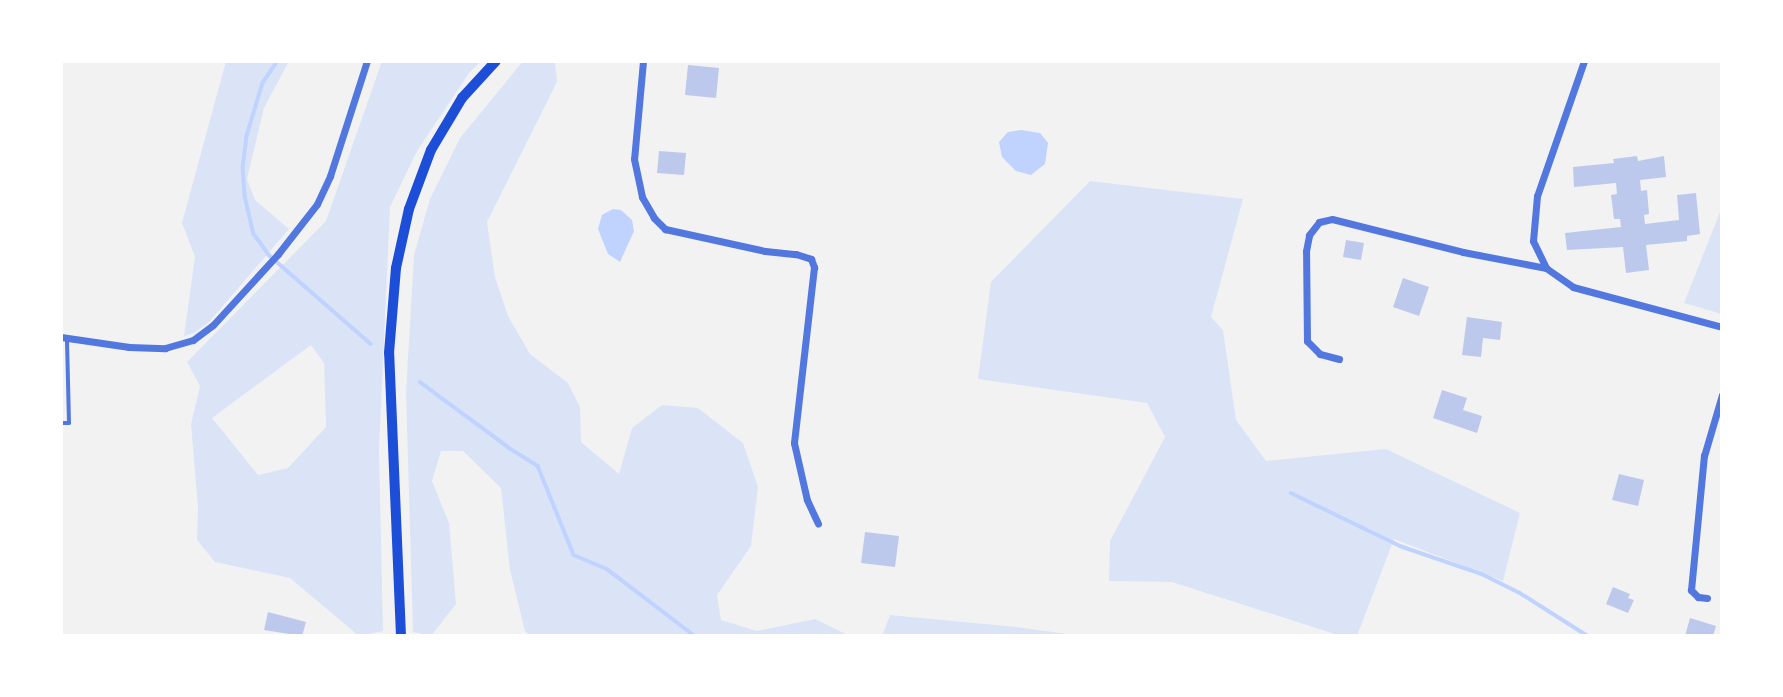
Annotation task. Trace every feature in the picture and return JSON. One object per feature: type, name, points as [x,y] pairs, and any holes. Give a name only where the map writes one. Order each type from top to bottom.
[{"type":"main road","points":[[401,636],[389,353],[396,268],[409,209],[431,150],[462,98],[496,61]]},
{"type":"street","points":[[64,337],[128,347],[165,348],[193,340],[214,325],[278,254],[317,204],[330,176],[368,61]]},
{"type":"street","points":[[643,61],[634,159],[642,197],[654,218],[665,229],[811,259],[814,267],[794,443],[807,500],[818,524]]},
{"type":"street","points":[[1546,268],[1533,241],[1537,196],[1584,61]]},
{"type":"street","points":[[1339,359],[1320,354],[1307,341],[1306,251],[1310,235],[1319,222],[1332,219],[1546,268],[1573,287],[1722,327]]},
{"type":"street","points":[[1707,598],[1698,597],[1691,590],[1704,456],[1722,395]]},
{"type":"lane","points":[[61,424],[69,423],[64,337]]},
{"type":"shaded area","points":[[226,61],[289,61],[264,108],[247,179],[255,200],[289,229],[209,322],[194,333],[184,336],[195,257],[182,223]]},
{"type":"shaded area","points":[[382,61],[481,61],[469,73],[417,151],[390,207],[379,450],[383,631],[359,636],[290,578],[215,562],[197,540],[198,507],[191,424],[200,386],[187,362],[326,221]],"holes":[[[311,345],[324,363],[326,427],[288,468],[258,475],[212,418]]]},
{"type":"shaded area","points":[[523,61],[555,61],[557,82],[487,222],[495,277],[508,316],[530,354],[568,383],[580,407],[581,442],[619,474],[632,428],[662,405],[698,408],[743,443],[758,487],[751,546],[717,595],[721,620],[757,631],[815,619],[850,636],[531,636],[525,631],[510,570],[501,488],[463,451],[441,451],[432,481],[449,523],[456,604],[431,636],[413,632],[406,392],[414,255],[430,199],[460,138]]},
{"type":"shaded area","points":[[1090,181],[1243,199],[1211,317],[1223,330],[1236,420],[1266,461],[1386,449],[1520,513],[1503,581],[1394,539],[1357,636],[1341,636],[1172,582],[1109,581],[1110,541],[1165,437],[1147,403],[978,379],[991,282]]},
{"type":"shaded area","points":[[1722,207],[1722,314],[1684,303]]},
{"type":"shaded area","points":[[890,615],[1016,627],[1082,636],[882,636]]},
{"type":"water","points":[[1021,130],[1040,133],[1048,143],[1045,164],[1031,175],[1016,171],[1002,157],[999,142],[1008,132]]},
{"type":"water","points":[[613,209],[621,210],[632,220],[634,231],[620,262],[608,254],[598,229],[602,215]]},
{"type":"building","points":[[688,65],[719,68],[716,98],[685,95]]},
{"type":"building","points":[[659,151],[686,153],[684,175],[657,173]]},
{"type":"building","points":[[1637,156],[1638,161],[1664,156],[1666,177],[1640,180],[1641,191],[1647,190],[1649,214],[1644,215],[1645,224],[1679,220],[1677,195],[1696,193],[1700,234],[1687,236],[1687,241],[1646,245],[1649,270],[1626,273],[1623,247],[1567,250],[1565,233],[1621,227],[1620,219],[1614,219],[1611,195],[1617,194],[1616,183],[1574,187],[1573,167],[1614,163],[1613,159]]},
{"type":"building","points":[[1346,240],[1364,243],[1361,260],[1343,257]]},
{"type":"building","points":[[1403,278],[1429,287],[1419,316],[1393,307]]},
{"type":"building","points":[[1467,317],[1502,322],[1500,340],[1483,338],[1481,357],[1462,355]]},
{"type":"building","points":[[1442,390],[1467,398],[1463,410],[1482,416],[1477,433],[1433,418]]},
{"type":"building","points":[[1619,474],[1644,480],[1638,506],[1612,500]]},
{"type":"building","points":[[865,532],[899,536],[895,567],[861,563]]},
{"type":"building","points":[[1613,587],[1630,594],[1628,598],[1634,600],[1628,613],[1606,604]]},
{"type":"building","points":[[268,612],[306,622],[302,636],[264,630]]},
{"type":"building","points":[[1690,618],[1716,626],[1713,636],[1685,636]]},
{"type":"waterway","points":[[278,61],[263,83],[247,136],[243,167],[245,196],[254,234],[269,255],[371,344]]},
{"type":"waterway","points":[[420,382],[538,466],[574,555],[607,569],[695,636]]},
{"type":"waterway","points":[[1291,493],[1400,546],[1482,574],[1520,593],[1588,636]]}]
